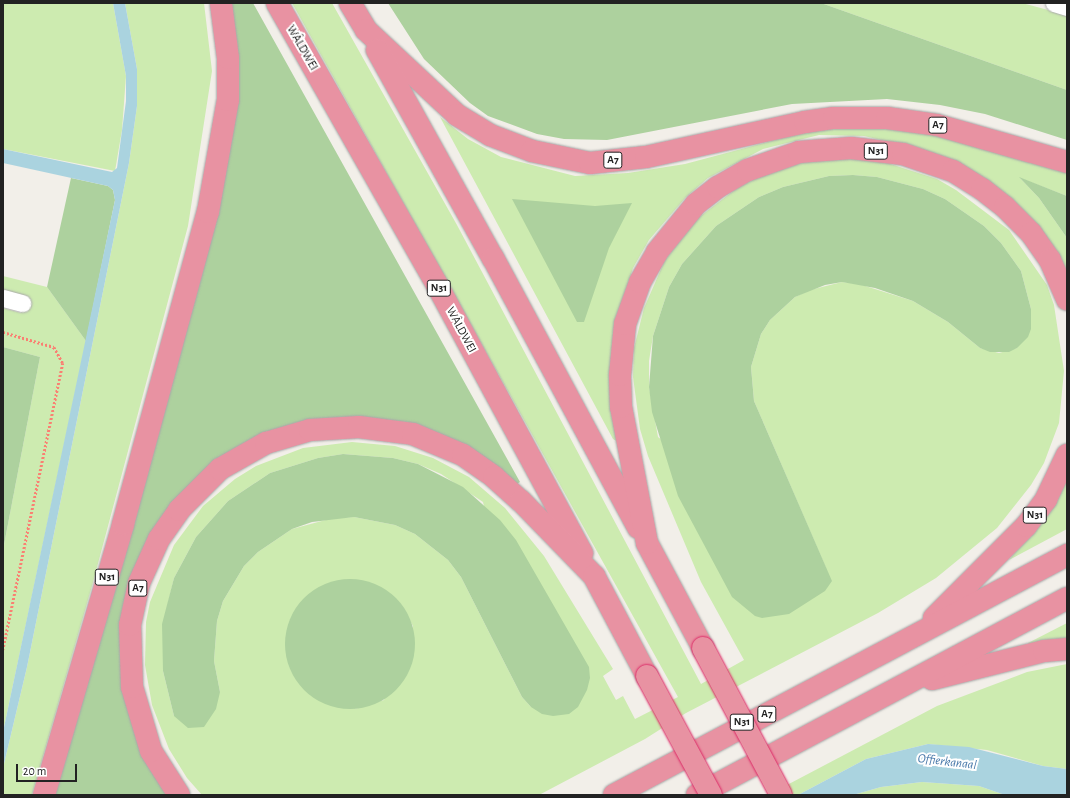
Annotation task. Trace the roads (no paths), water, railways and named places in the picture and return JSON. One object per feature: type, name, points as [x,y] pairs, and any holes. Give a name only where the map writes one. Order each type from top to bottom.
[{"type":"highway","name":"N31","points":[[44,795],[122,524],[208,212],[228,100],[228,58],[221,3]]},
{"type":"highway","name":"WÂLDWEI","points":[[277,3],[438,285],[594,576]]},
{"type":"highway","name":"N31","points":[[350,3],[493,258],[781,795]]},
{"type":"highway","name":"A7","points":[[366,30],[458,115],[490,136],[532,151],[590,163],[646,157],[805,122],[834,118],[879,118],[937,125],[1067,162]]},
{"type":"highway","name":"N31","points":[[647,543],[621,407],[620,375],[625,324],[640,282],[657,252],[696,204],[718,187],[748,170],[799,152],[851,148],[903,154],[953,171],[982,189],[1005,207],[1030,233],[1050,260],[1067,299]]},
{"type":"highway","name":"A7","points":[[178,795],[151,751],[137,708],[132,687],[130,646],[132,610],[139,583],[158,539],[179,510],[198,490],[220,469],[241,456],[285,437],[318,429],[359,426],[413,434],[463,455],[494,477],[521,501],[594,576]]},
{"type":"highway","name":"N31","points":[[919,634],[1026,526],[1046,499],[1067,455]]},
{"type":"highway","name":"A7","points":[[614,795],[1067,555]]},
{"type":"highway","name":"N31","points":[[594,576],[711,795]]},
{"type":"highway","points":[[697,795],[1067,598]]},
{"type":"highway","points":[[903,686],[1044,651],[1067,649]]},
{"type":"street","points":[[1054,3],[1067,7]]},
{"type":"street","points":[[3,298],[22,303]]},
{"type":"water","points":[[113,3],[125,3],[137,69],[137,106],[129,163],[27,667],[3,768],[3,732],[115,200],[113,190],[108,186],[3,163],[3,149],[112,172],[117,168],[126,101],[126,76]]},
{"type":"water","name":"Offierkanaal","points":[[928,744],[969,747],[1043,766],[1067,769],[1067,795],[1005,795],[979,786],[922,782],[881,787],[853,795],[798,795],[866,759]]}]
